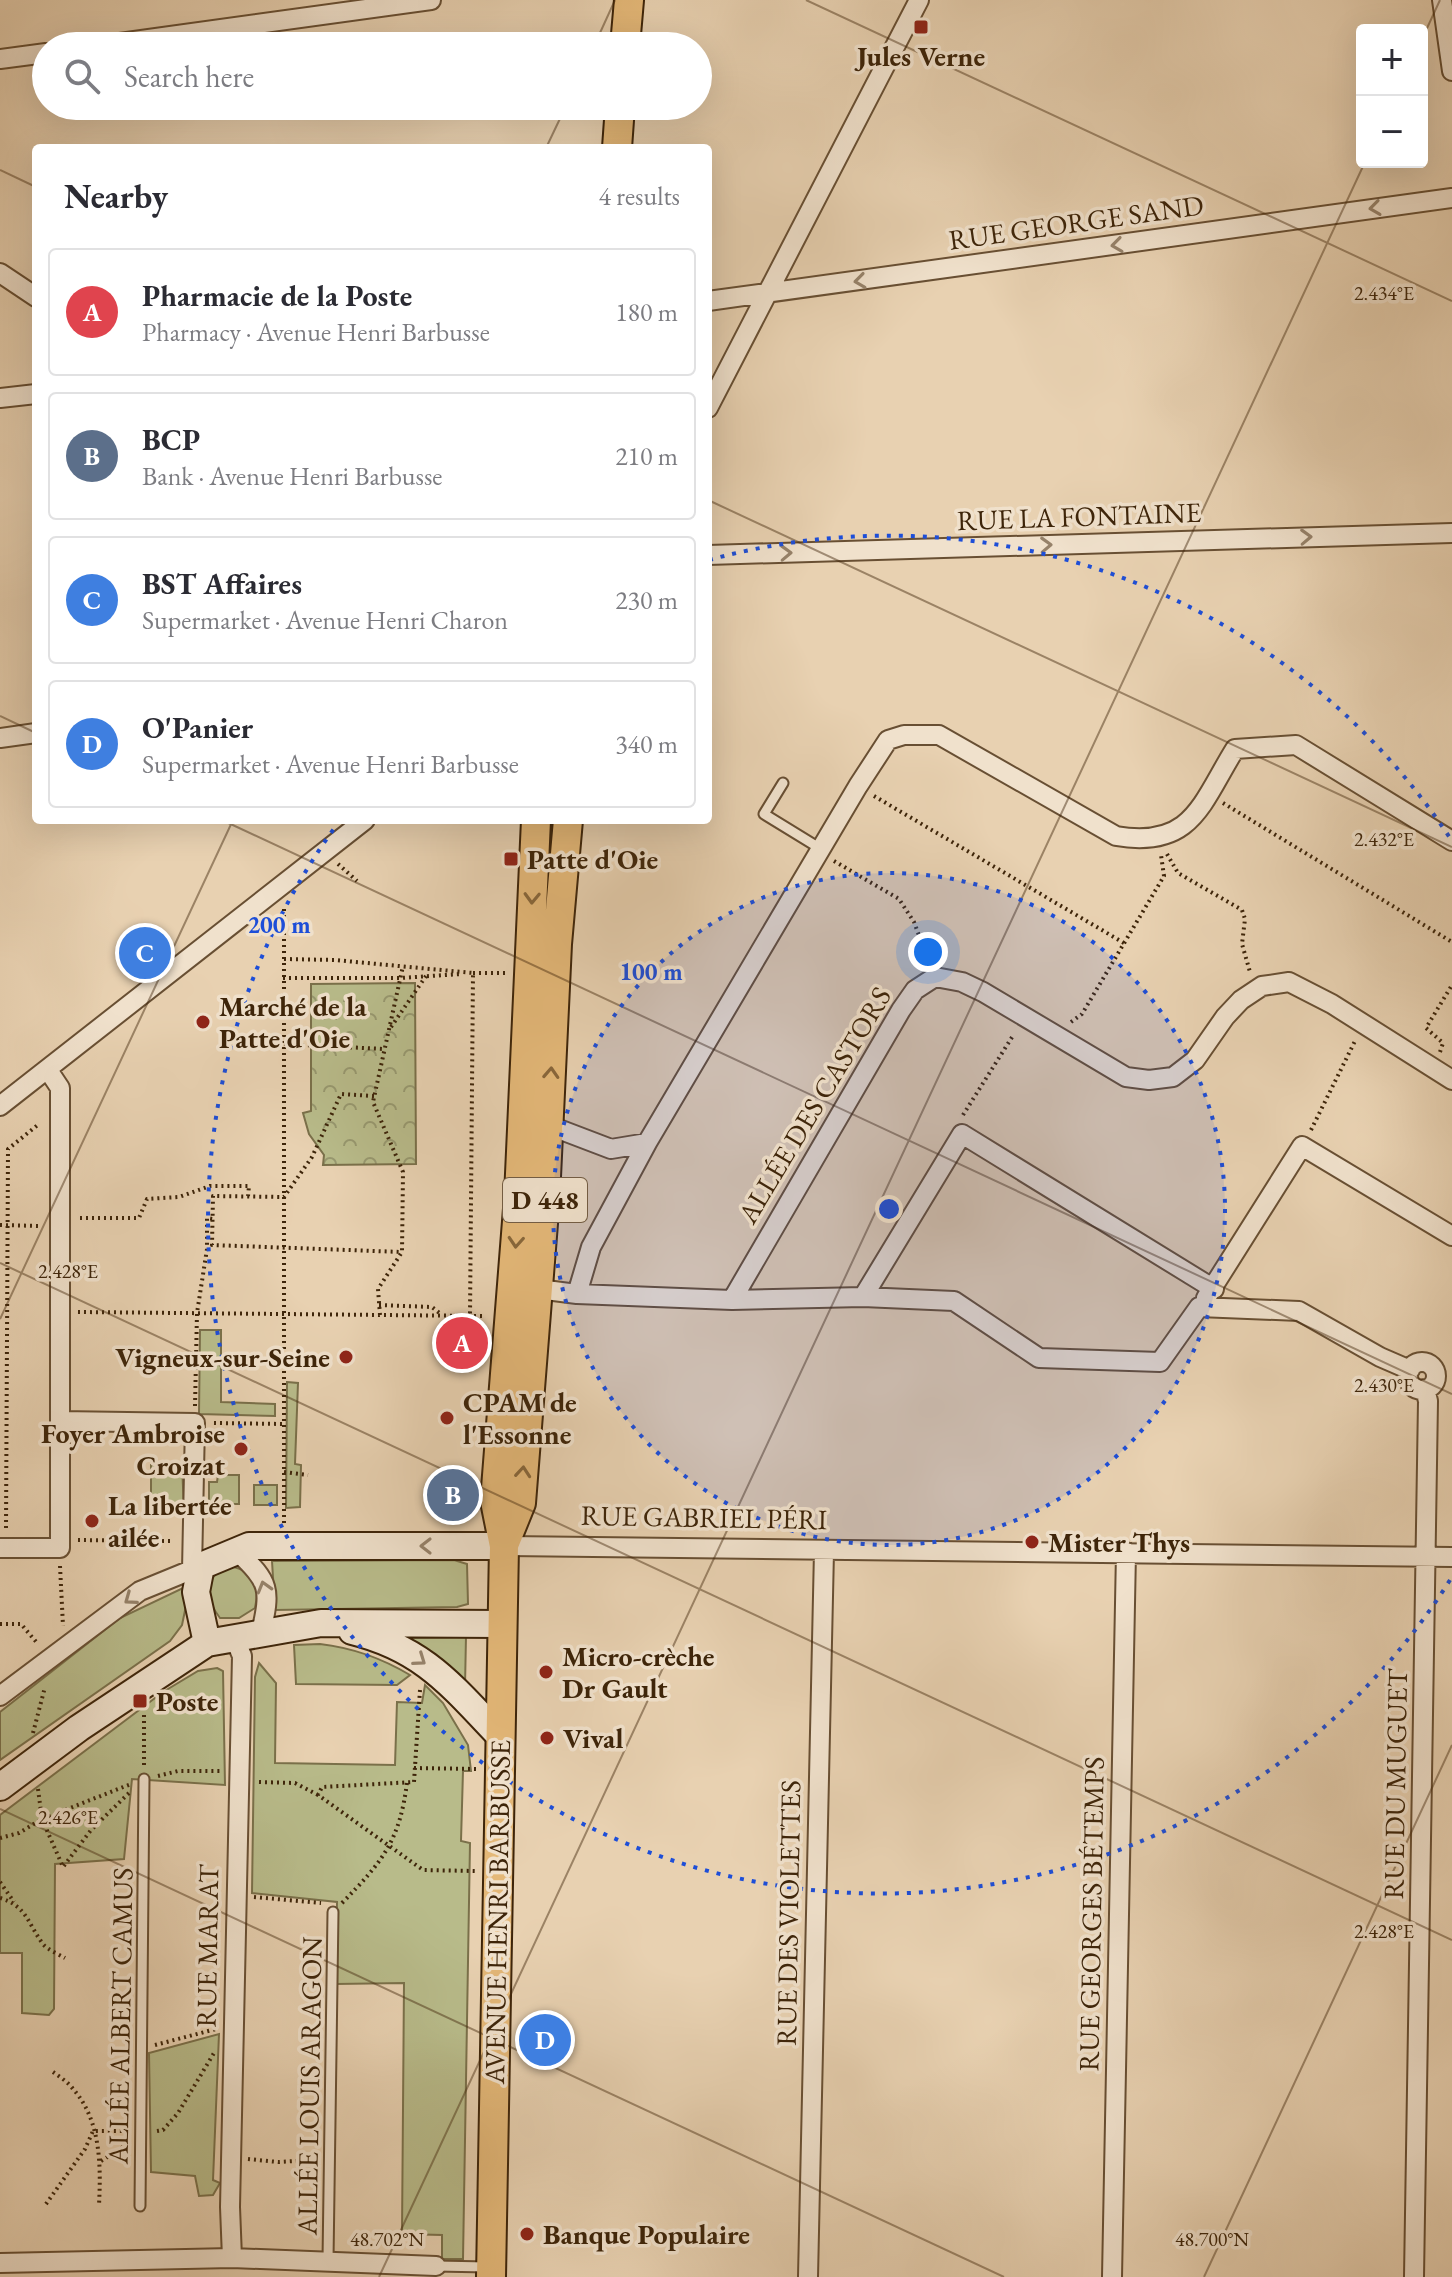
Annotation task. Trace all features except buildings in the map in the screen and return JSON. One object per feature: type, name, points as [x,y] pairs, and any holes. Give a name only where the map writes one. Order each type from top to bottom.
[{"type":"main road","points":[[626,32],[629,0]]},
{"type":"main road","points":[[617,144],[619,120]]},
{"type":"main road","name":"AVENUE HENRI BARBUSSE","points":[[491,2272],[504,1546],[495,1501],[519,1196],[536,824]]},
{"type":"main road","name":"AVENUE HENRI BARBUSSE","points":[[504,1546],[521,1503],[538,1289],[557,944],[568,824]]},
{"type":"street","points":[[199,32],[431,0]]},
{"type":"street","points":[[712,400],[919,0]]},
{"type":"street","points":[[1442,0],[1452,71]]},
{"type":"street","points":[[0,59],[32,55]]},
{"type":"street","name":"RUE GEORGE SAND","points":[[712,301],[1452,198]]},
{"type":"street","points":[[0,273],[32,294]]},
{"type":"street","points":[[0,398],[32,394]]},
{"type":"street","name":"RUE LA FONTAINE","points":[[712,555],[1452,533]]},
{"type":"street","points":[[0,738],[32,734]]},
{"type":"street","points":[[577,1294],[591,1247],[647,1143],[888,740],[904,735],[939,735],[1116,836],[1138,840],[1158,838],[1178,831],[1194,816],[1235,749],[1296,745],[1452,841]]},
{"type":"street","points":[[0,1106],[360,824]]},
{"type":"street","points":[[563,824],[566,850]]},
{"type":"street","points":[[935,977],[962,982],[1126,1077],[1149,1080],[1173,1077],[1195,1060],[1241,1000],[1262,986],[1289,982],[1332,1004],[1452,1080]]},
{"type":"street","name":"ALLÉE DES CASTORS","points":[[732,1300],[901,1010],[915,990],[935,977]]},
{"type":"street","points":[[3,1548],[60,1544],[60,1088],[48,1070]]},
{"type":"street","points":[[548,1125],[611,1149],[647,1143]]},
{"type":"street","points":[[863,1297],[962,1134],[1214,1289]]},
{"type":"street","points":[[538,1289],[577,1294],[732,1300],[863,1297],[954,1301],[1039,1358],[1160,1362],[1214,1289],[1302,1146],[1452,1236]]},
{"type":"street","points":[[1199,1307],[1299,1311],[1380,1357],[1410,1370]]},
{"type":"street","points":[[1421,1362],[1444,1372],[1425,1389],[1417,1389],[1410,1383],[1410,1370],[1421,1362]]},
{"type":"street","name":"RUE DU MUGUET","points":[[1414,2277],[1428,1556],[1428,1401],[1425,1389]]},
{"type":"street","points":[[60,1421],[195,1423],[192,1541],[196,1592],[207,1643]]},
{"type":"street","name":"RUE GABRIEL PÉRI","points":[[0,1696],[140,1591],[249,1546],[1452,1557]]},
{"type":"street","points":[[237,1551],[262,1576],[268,1601],[261,1633]]},
{"type":"street","name":"RUE DES VIOLETTES","points":[[808,2277],[824,1551]]},
{"type":"street","name":"RUE GEORGES BÉTEMPS","points":[[1112,2277],[1126,1552]]},
{"type":"street","points":[[321,1623],[376,1637],[412,1653],[444,1677],[500,1736]]},
{"type":"street","points":[[0,1787],[207,1643],[321,1623],[502,1624]]},
{"type":"street","name":"RUE MARAT","points":[[232,2258],[231,2157],[242,1656],[234,1637]]},
{"type":"street","points":[[0,2263],[232,2258],[436,2266]]},
{"type":"lane","points":[[783,783],[764,814],[820,851]]},
{"type":"lane","name":"ALLÉE ALBERT CAMUS","points":[[140,2206],[144,1779]]},
{"type":"lane","name":"ALLÉE LOUIS ARAGON","points":[[328,2260],[333,1912]]},
{"type":"lane","points":[[436,2266],[491,2272]]},
{"type":"path","points":[[858,786],[1124,943]]},
{"type":"path","points":[[1207,794],[1452,942]]},
{"type":"path","points":[[1054,1036],[1082,1014],[1164,876],[1158,838]]},
{"type":"path","points":[[1158,838],[1178,873],[1242,910],[1245,919],[1242,944],[1255,991]]},
{"type":"path","points":[[820,851],[899,899],[914,922],[935,977]]},
{"type":"path","points":[[284,883],[284,1546]]},
{"type":"path","points":[[284,959],[528,974]]},
{"type":"path","points":[[380,1315],[378,1289],[402,1252],[403,1172],[373,1102],[403,966]]},
{"type":"path","points":[[283,978],[400,978],[473,973]]},
{"type":"path","points":[[470,1316],[473,973]]},
{"type":"path","points":[[388,1033],[426,976]]},
{"type":"path","points":[[1435,1070],[1443,1043],[1426,1028],[1452,985]]},
{"type":"path","points":[[962,1134],[957,1124],[1024,1017]]},
{"type":"path","points":[[1302,1146],[1363,1026]]},
{"type":"path","points":[[284,1044],[384,1049]]},
{"type":"path","points":[[284,1197],[312,1157],[341,1094],[374,1096]]},
{"type":"path","points":[[3,1548],[8,1149],[60,1108]]},
{"type":"path","points":[[0,1225],[139,1218],[147,1199],[179,1197],[210,1186],[249,1186],[248,1196]]},
{"type":"path","points":[[284,1197],[213,1196],[212,1245],[402,1252]]},
{"type":"path","points":[[213,1219],[207,1218],[207,1249],[197,1313],[195,1423],[284,1424]]},
{"type":"path","points":[[379,1305],[432,1307],[443,1316]]},
{"type":"path","points":[[60,1311],[510,1317]]},
{"type":"path","points":[[284,1472],[308,1475]]},
{"type":"path","points":[[144,1684],[144,1779],[91,1830],[63,1867],[42,1819],[32,1738],[50,1658],[60,1544],[192,1541]]},
{"type":"path","points":[[0,1624],[21,1624],[50,1658]]},
{"type":"path","points":[[318,1795],[322,1787],[414,1782],[421,1660]]},
{"type":"path","points":[[414,1768],[499,1769]]},
{"type":"path","points":[[0,1838],[19,1833],[42,1819],[144,1779],[178,1771],[295,1783],[318,1795],[423,1870],[498,1871]]},
{"type":"path","points":[[237,1895],[325,1904],[333,1912],[366,1879],[390,1847],[404,1805],[407,1782]]},
{"type":"path","points":[[0,1882],[45,1947],[65,1958]]},
{"type":"path","points":[[0,1898],[14,1902]]},
{"type":"path","points":[[141,2049],[234,2024]]},
{"type":"path","points":[[93,2131],[163,2130],[178,2113],[234,2024]]},
{"type":"path","points":[[53,2072],[73,2089],[85,2108],[93,2131],[101,2161],[99,2205]]},
{"type":"path","points":[[46,2204],[85,2149],[93,2131]]},
{"type":"path","points":[[101,2161],[141,2131]]},
{"type":"path","points":[[231,2157],[278,2162],[330,2159]]},
{"type":"green space","points":[[415,983],[416,1164],[323,1165],[324,1155],[309,1134],[303,1113],[311,1111],[311,984]]},
{"type":"green space","points":[[200,1330],[221,1330],[221,1402],[275,1404],[275,1416],[199,1414]]},
{"type":"green space","points":[[287,1382],[298,1383],[295,1464],[301,1465],[300,1507],[286,1508]]},
{"type":"green space","points":[[151,1465],[182,1465],[184,1509],[151,1509]]},
{"type":"green space","points":[[218,1475],[239,1475],[239,1504],[209,1504],[209,1482],[217,1482]]},
{"type":"green space","points":[[254,1485],[277,1485],[277,1505],[254,1505]]},
{"type":"green space","points":[[454,1560],[467,1564],[468,1604],[457,1607],[275,1610],[272,1561]]},
{"type":"green space","points":[[225,1565],[248,1573],[256,1583],[255,1608],[239,1618],[220,1618],[209,1597],[213,1577]]},
{"type":"green space","points":[[183,1588],[188,1596],[182,1625],[170,1641],[0,1760],[0,1712],[120,1618]]},
{"type":"green space","points":[[399,1635],[466,1636],[465,1687]]},
{"type":"green space","points":[[320,1644],[367,1655],[410,1675],[397,1685],[296,1684],[294,1645]]},
{"type":"green space","points":[[259,1663],[276,1683],[275,1763],[395,1765],[397,1702],[422,1703],[425,1685],[443,1703],[468,1745],[471,1771],[463,1771],[461,1841],[470,1843],[463,2259],[442,2259],[442,2235],[402,2234],[404,1983],[336,1984],[337,1902],[252,1893],[255,1677]]},
{"type":"green space","points":[[217,1668],[223,1671],[225,1785],[132,1779],[124,1859],[55,1864],[54,2009],[49,2015],[22,2013],[22,1953],[0,1953],[0,1815],[163,1692],[198,1671]]},
{"type":"green space","points":[[219,2034],[213,2180],[220,2183],[213,2195],[199,2196],[195,2176],[151,2172],[149,2053]]},
{"type":"place","name":"Jules Verne","points":[[921,27]]},
{"type":"place","name":"Patte d'Oie","points":[[511,859]]},
{"type":"place","name":"BST Affaires","points":[[145,953]]},
{"type":"place","name":"Marché de la Patte d'Oie","points":[[203,1022]]},
{"type":"place","name":"Pharmacie de la Poste","points":[[462,1343]]},
{"type":"place","name":"Vigneux-sur-Seine","points":[[346,1357]]},
{"type":"place","name":"CPAM de l'Essonne","points":[[447,1418]]},
{"type":"place","name":"Foyer Ambroise Croizat","points":[[241,1449]]},
{"type":"place","name":"BCP","points":[[453,1495]]},
{"type":"place","name":"La libertée ailée","points":[[92,1521]]},
{"type":"place","name":"Mister Thys","points":[[1032,1542]]},
{"type":"place","name":"Micro-crèche Dr Gault","points":[[546,1672]]},
{"type":"place","name":"Poste","points":[[140,1701]]},
{"type":"place","name":"Vival","points":[[547,1738]]},
{"type":"place","name":"O'Panier","points":[[545,2040]]},
{"type":"place","name":"Banque Populaire","points":[[527,2234]]}]
